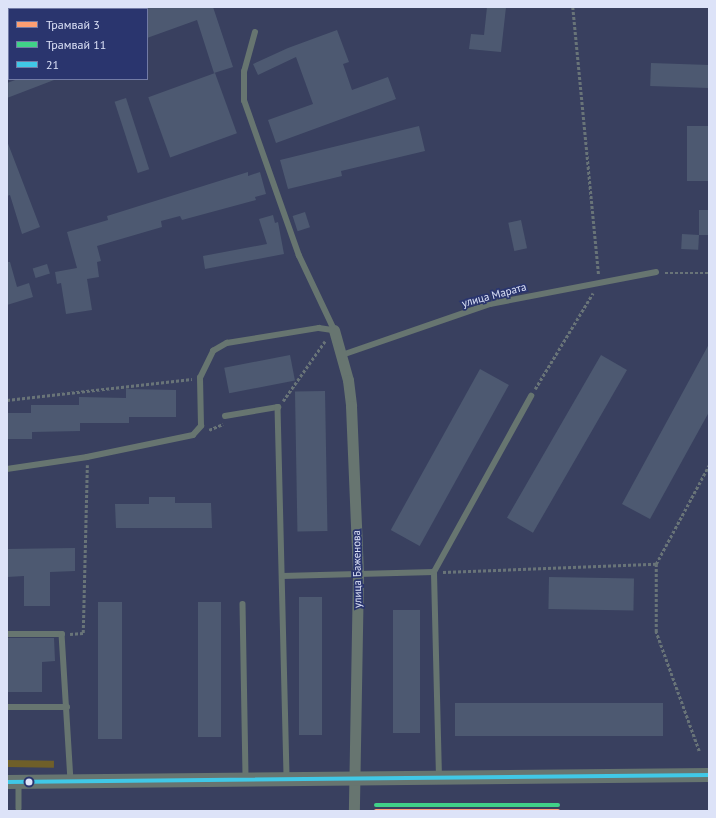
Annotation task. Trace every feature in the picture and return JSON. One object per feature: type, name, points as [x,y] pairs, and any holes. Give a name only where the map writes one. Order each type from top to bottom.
[{"type":"street","name":"улица Баженова","points":[[334,330],[342,355],[351,406],[358,574],[354,811]]},
{"type":"street","points":[[13,782],[709,775]]},
{"type":"lane","points":[[255,32],[244,72],[244,101],[299,256],[334,330]]},
{"type":"lane","name":"улица Марата","points":[[342,355],[490,304],[656,272]]},
{"type":"lane","points":[[7,469],[88,456],[193,435],[201,426],[200,378],[214,351],[227,343],[319,328],[334,330]]},
{"type":"lane","points":[[439,778],[434,572],[531,396]]},
{"type":"lane","points":[[225,416],[278,407],[287,780]]},
{"type":"lane","points":[[282,576],[434,572]]},
{"type":"lane","points":[[243,604],[246,780]]},
{"type":"lane","points":[[7,634],[62,634],[71,781]]},
{"type":"lane","points":[[7,707],[67,707]]},
{"type":"lane","points":[[13,782],[19,808]]},
{"type":"path","points":[[531,396],[599,283],[573,7]]},
{"type":"path","points":[[656,272],[709,274]]},
{"type":"path","points":[[278,407],[334,330]]},
{"type":"path","points":[[7,400],[200,378]]},
{"type":"path","points":[[193,435],[223,425],[225,416]]},
{"type":"path","points":[[62,634],[83,633],[88,456]]},
{"type":"path","points":[[699,751],[656,632],[656,564],[709,465]]},
{"type":"path","points":[[434,572],[656,564]]},
{"type":"shaded area","points":[[7,760],[54,761],[54,768],[7,767]]},
{"type":"building","points":[[213,7],[233,67],[214,73],[197,20],[148,38],[147,8]]},
{"type":"building","points":[[487,7],[506,7],[501,52],[469,49],[471,34],[484,35]]},
{"type":"building","points":[[337,30],[349,62],[343,64],[352,90],[388,77],[396,99],[276,143],[268,120],[313,104],[296,57],[258,75],[253,64],[288,48]]},
{"type":"building","points":[[651,63],[709,65],[708,88],[650,86]]},
{"type":"building","points":[[215,73],[237,133],[170,157],[148,97]]},
{"type":"building","points":[[15,80],[54,80],[7,98],[7,83]]},
{"type":"building","points":[[126,98],[149,169],[138,173],[115,102]]},
{"type":"building","points":[[419,126],[425,151],[341,171],[342,176],[288,189],[280,160]]},
{"type":"building","points":[[687,126],[709,126],[709,181],[687,181]]},
{"type":"building","points":[[7,141],[40,227],[22,234],[10,195],[7,196]]},
{"type":"building","points":[[248,172],[248,176],[260,172],[266,194],[255,197],[256,200],[182,220],[180,216],[161,221],[162,227],[97,246],[101,261],[97,262],[99,277],[87,279],[92,310],[66,314],[61,283],[57,284],[55,272],[77,268],[67,232],[108,220],[107,216]]},
{"type":"building","points":[[699,210],[709,210],[709,235],[699,235]]},
{"type":"building","points":[[305,212],[310,227],[298,231],[293,216]]},
{"type":"building","points":[[273,215],[275,223],[278,222],[284,254],[205,269],[203,256],[267,244],[259,219]]},
{"type":"building","points":[[521,220],[527,248],[514,251],[508,223]]},
{"type":"building","points":[[682,234],[699,235],[698,250],[681,249]]},
{"type":"building","points":[[7,262],[10,262],[17,287],[29,283],[33,297],[7,305]]},
{"type":"building","points":[[47,264],[50,274],[36,278],[33,268]]},
{"type":"building","points":[[709,344],[709,412],[650,519],[622,504]]},
{"type":"building","points":[[290,355],[295,381],[229,393],[224,368]]},
{"type":"building","points":[[601,355],[627,370],[533,533],[507,518]]},
{"type":"building","points":[[480,369],[509,385],[420,546],[391,530]]},
{"type":"building","points":[[126,389],[176,390],[176,417],[129,417],[129,423],[80,423],[80,431],[32,432],[32,439],[7,439],[7,413],[31,413],[31,405],[79,405],[79,397],[126,398]]},
{"type":"building","points":[[325,391],[327,531],[297,532],[295,392]]},
{"type":"building","points":[[149,497],[175,497],[175,503],[211,503],[212,528],[116,528],[115,504],[149,504]]},
{"type":"building","points":[[75,548],[75,571],[50,572],[50,606],[24,606],[24,576],[7,577],[7,549]]},
{"type":"building","points":[[549,577],[634,578],[633,610],[548,609]]},
{"type":"building","points":[[299,597],[322,597],[322,735],[299,735]]},
{"type":"building","points":[[98,602],[122,602],[122,739],[98,739]]},
{"type":"building","points":[[198,602],[221,602],[221,737],[198,737]]},
{"type":"building","points":[[393,610],[420,610],[420,733],[393,733]]},
{"type":"building","points":[[7,638],[54,638],[55,661],[42,662],[42,692],[7,692]]},
{"type":"building","points":[[455,703],[663,703],[663,736],[455,736]]},
{"type":"tram line","name":"11","points":[[376,805],[558,805]]},
{"type":"tram line","name":"3","points":[[376,811],[558,811]]},
{"type":"transit line","name":"21","points":[[7,782],[709,775]]}]
